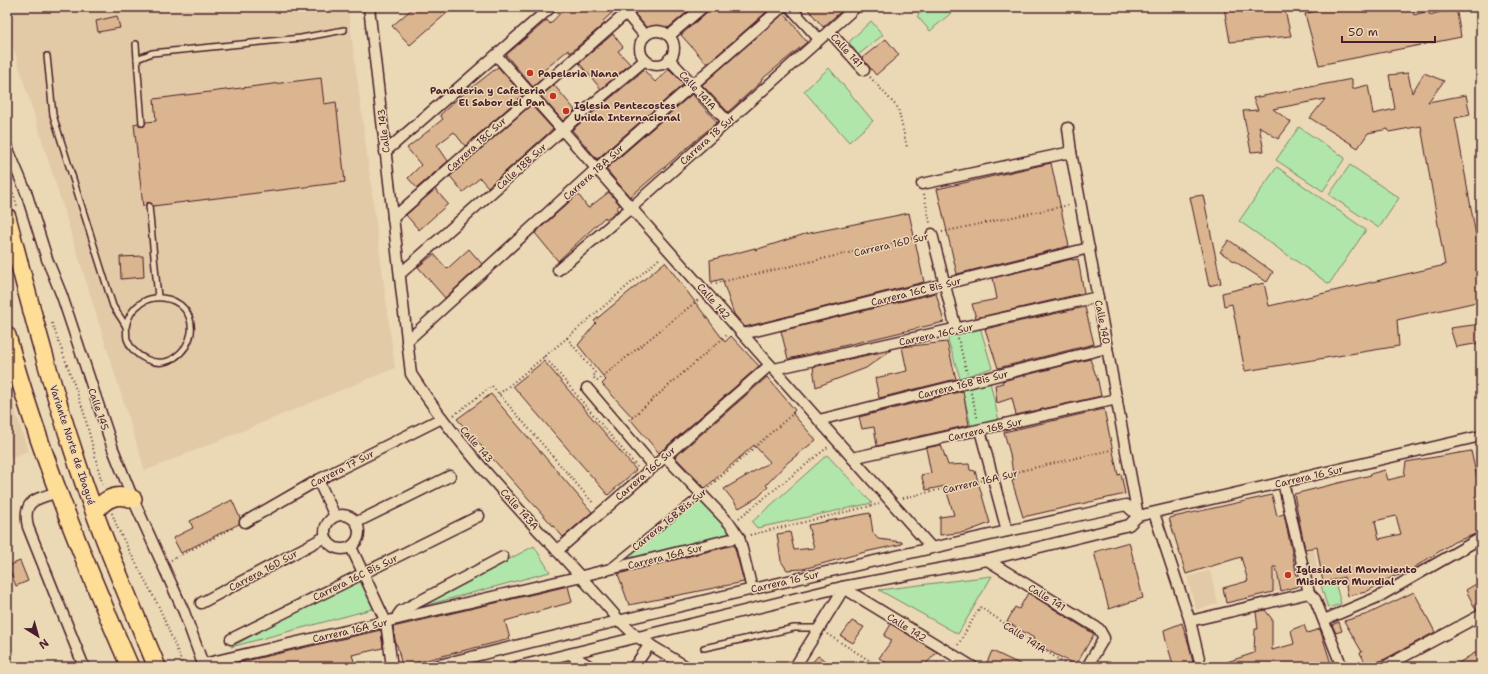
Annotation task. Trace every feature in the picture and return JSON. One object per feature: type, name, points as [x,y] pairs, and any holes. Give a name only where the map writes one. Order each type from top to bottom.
[{"type":"highway","name":"Variante Norte de Ibagué","points":[[12,212],[39,336],[72,446],[95,512],[157,667]]},
{"type":"highway","points":[[7,336],[18,376],[59,492],[130,667]]},
{"type":"highway","points":[[95,512],[100,504],[107,499],[120,496],[133,499]]},
{"type":"street","name":"Calle 143","points":[[369,7],[411,374]]},
{"type":"street","points":[[385,152],[551,7]]},
{"type":"street","points":[[669,36],[703,7]]},
{"type":"street","name":"Carrera 18A Sur","points":[[407,341],[597,168],[782,7]]},
{"type":"street","name":"Calle 141","points":[[790,7],[819,39]]},
{"type":"street","name":"Carrera 18 Sur","points":[[558,270],[632,207],[856,7]]},
{"type":"street","points":[[626,9],[645,36]]},
{"type":"street","name":"Carrera 18C Sur","points":[[393,218],[626,9]]},
{"type":"street","name":"Calle 141","points":[[829,30],[864,70]]},
{"type":"street","points":[[657,31],[669,36],[674,48],[669,59],[657,64],[645,60],[640,48],[641,42],[645,36],[657,31]]},
{"type":"street","name":"Calle 142","points":[[496,55],[632,207],[931,547]]},
{"type":"street","name":"Calle 141A","points":[[669,59],[727,121]]},
{"type":"street","name":"Calle 18B Sur","points":[[400,274],[563,129],[645,60]]},
{"type":"street","name":"Calle 140","points":[[1068,128],[1080,202],[1138,516]]},
{"type":"street","name":"Calle 145","points":[[7,147],[26,192],[47,259],[62,296],[113,449],[133,499],[184,612],[204,666]]},
{"type":"street","points":[[922,184],[1071,152]]},
{"type":"street","points":[[932,234],[956,330]]},
{"type":"street","name":"Carrera 16C Bis Sur","points":[[740,331],[944,285],[1089,248]]},
{"type":"street","name":"Carrera 16C Sur","points":[[557,551],[653,466],[772,367],[956,330],[1098,297]]},
{"type":"street","name":"Carrera 16B Bis Sur","points":[[819,420],[1107,348]]},
{"type":"street","name":"Calle 143A","points":[[411,374],[442,418],[480,464],[557,551],[582,576],[619,620],[637,637]]},
{"type":"street","points":[[587,388],[653,466]]},
{"type":"street","name":"Carrera 16B Sur","points":[[852,458],[1117,399]]},
{"type":"street","name":"Carrera 17 Sur","points":[[245,522],[318,480],[442,418]]},
{"type":"street","points":[[980,430],[1007,531]]},
{"type":"street","name":"Carrera 16 Sur","points":[[516,667],[843,587],[987,560],[1129,525],[1138,516],[1481,436]]},
{"type":"street","points":[[665,456],[731,525],[739,537],[752,589]]},
{"type":"street","points":[[357,522],[450,476]]},
{"type":"street","points":[[318,480],[335,516]]},
{"type":"street","points":[[1283,482],[1309,593],[1315,599],[1342,667]]},
{"type":"street","points":[[59,492],[35,500],[27,506],[25,514],[28,527],[84,667]]},
{"type":"street","name":"Carrera 16 Sur","points":[[431,667],[619,620],[931,547],[1126,505],[1138,516]]},
{"type":"street","points":[[1154,513],[1190,621],[1201,667]]},
{"type":"street","points":[[340,514],[350,515],[357,522],[360,532],[357,541],[351,547],[340,549],[331,545],[325,537],[325,527],[331,518],[335,516],[340,514]]},
{"type":"street","name":"Carrera 16C Bis Sur","points":[[231,639],[479,516]]},
{"type":"street","name":"Carrera 16D Sur","points":[[201,603],[325,537]]},
{"type":"street","name":"Carrera 16A Sur","points":[[204,666],[739,537]]},
{"type":"street","points":[[1324,620],[1378,597],[1481,538]]},
{"type":"street","points":[[351,547],[386,622],[392,667]]},
{"type":"street","points":[[397,620],[401,611],[503,558]]},
{"type":"street","name":"Calle 141","points":[[987,560],[1099,629],[1104,638],[1087,667]]},
{"type":"street","points":[[795,667],[843,587]]},
{"type":"street","name":"Calle 142","points":[[843,587],[972,667]]},
{"type":"street","points":[[1190,621],[1309,593]]},
{"type":"street","points":[[1384,667],[1481,615]]},
{"type":"street","points":[[637,637],[687,667]]},
{"type":"street","points":[[634,667],[650,644]]},
{"type":"street","points":[[570,654],[591,667]]},
{"type":"lane","points":[[137,59],[152,53],[301,38],[344,30]]},
{"type":"lane","points":[[136,44],[142,123]]},
{"type":"lane","points":[[48,56],[48,79],[55,122],[113,306],[126,327]]},
{"type":"lane","points":[[149,206],[158,297]]},
{"type":"lane","points":[[158,297],[169,298],[179,304],[186,312],[190,322],[191,333],[188,344],[181,353],[166,360],[150,361],[140,356],[132,348],[127,338],[126,327],[128,320],[136,306],[142,301],[158,297]]},
{"type":"lane","name":"Carrera 16B Bis Sur","points":[[605,570],[701,494]]},
{"type":"lane","points":[[704,648],[794,628],[818,628]]},
{"type":"path","points":[[864,70],[898,108],[907,147]]},
{"type":"path","points":[[922,184],[932,234]]},
{"type":"path","points":[[12,212],[13,192]]},
{"type":"path","name":"Carrera 16D Sur","points":[[577,397],[704,290],[932,234],[1080,202]]},
{"type":"path","points":[[567,338],[670,250]]},
{"type":"path","points":[[49,316],[83,409],[107,499],[118,529],[159,607],[184,667]]},
{"type":"path","points":[[620,428],[740,331]]},
{"type":"path","points":[[544,356],[499,394],[601,512]]},
{"type":"path","name":"Calle 143","points":[[453,416],[492,386],[499,394]]},
{"type":"path","name":"Carrera 16B Bis Sur","points":[[701,494],[805,404]]},
{"type":"path","points":[[731,525],[836,440]]},
{"type":"path","name":"Carrera 16A Sur","points":[[739,537],[1126,447]]},
{"type":"path","points":[[163,564],[245,522]]},
{"type":"path","name":"Calle 141A","points":[[952,654],[980,608],[1070,667]]},
{"type":"path","points":[[818,628],[880,667]]},
{"type":"shaded area","points":[[7,7],[348,7],[395,368],[145,471],[7,28]]},
{"type":"shaded area","points":[[7,382],[28,451],[7,460]]},
{"type":"shaded area","points":[[1314,549],[1319,583],[1311,586],[1302,551]]},
{"type":"shaded area","points":[[1210,570],[1218,604],[1196,610],[1187,577]]},
{"type":"shaded area","points":[[1277,575],[1280,591],[1270,592],[1269,577]]},
{"type":"green space","points":[[928,7],[958,7],[930,31],[917,16]]},
{"type":"green space","points":[[871,21],[883,35],[858,55],[849,42]]},
{"type":"green space","points":[[829,68],[873,121],[849,142],[804,91]]},
{"type":"green space","points":[[1299,127],[1345,158],[1323,191],[1276,160]]},
{"type":"green space","points":[[1350,165],[1399,198],[1379,228],[1329,195]]},
{"type":"green space","points":[[1277,167],[1366,230],[1329,284],[1239,221]]},
{"type":"green space","points":[[980,327],[992,368],[960,378],[947,337]]},
{"type":"green space","points":[[990,382],[1000,425],[972,431],[962,388]]},
{"type":"green space","points":[[827,455],[872,503],[757,528],[752,522]]},
{"type":"green space","points":[[700,500],[731,534],[622,561]]},
{"type":"green space","points":[[534,546],[550,572],[419,607]]},
{"type":"green space","points":[[363,574],[376,608],[231,647]]},
{"type":"green space","points":[[992,576],[958,634],[879,590]]},
{"type":"green space","points":[[1335,582],[1341,604],[1328,608],[1321,586]]},
{"type":"building","points":[[414,7],[454,7],[410,45],[392,26]]},
{"type":"building","points":[[566,7],[615,7],[615,10],[603,21],[605,23],[570,53],[568,50],[542,72],[545,76],[533,87],[506,55],[547,20],[550,24]]},
{"type":"building","points":[[639,7],[693,7],[668,28],[647,28],[635,14]]},
{"type":"building","points":[[709,7],[772,7],[707,64],[681,35],[707,12]]},
{"type":"building","points":[[806,7],[846,7],[823,27]]},
{"type":"building","points":[[1224,7],[1279,7],[1285,11],[1291,36],[1230,42]]},
{"type":"building","points":[[1330,7],[1412,7],[1414,15],[1428,11],[1430,15],[1456,7],[1461,37],[1319,65],[1305,14]]},
{"type":"building","points":[[784,13],[807,42],[761,80],[762,81],[728,112],[702,85]]},
{"type":"building","points":[[117,16],[120,28],[98,32],[96,21]]},
{"type":"building","points":[[613,34],[623,47],[618,51],[630,64],[601,89],[579,63]]},
{"type":"building","points":[[886,39],[899,55],[876,75],[862,58]]},
{"type":"building","points":[[498,67],[523,95],[465,146],[454,132],[437,145],[448,161],[417,188],[408,178],[421,165],[407,148],[443,119],[440,115],[456,100]]},
{"type":"building","points":[[669,69],[684,84],[597,159],[572,130],[644,70],[655,82]]},
{"type":"building","points":[[1408,73],[1412,93],[1424,73],[1444,81],[1428,102],[1466,95],[1470,115],[1455,118],[1481,264],[1481,301],[1397,320],[1399,346],[1245,371],[1232,304],[1224,306],[1222,293],[1264,283],[1269,306],[1445,265],[1421,126],[1389,132],[1388,129],[1368,133],[1358,148],[1310,118],[1325,99],[1273,109],[1291,122],[1278,139],[1259,126],[1264,151],[1251,152],[1243,111],[1258,110],[1253,98],[1352,79],[1352,89],[1368,85],[1373,114],[1395,109],[1389,75]]},
{"type":"building","points":[[321,78],[324,104],[336,102],[345,182],[153,206],[148,202],[143,207],[134,124],[138,123],[143,127],[146,122],[156,121],[154,99]]},
{"type":"building","points":[[554,85],[575,110],[563,121],[541,96]]},
{"type":"building","points":[[692,94],[717,122],[630,197],[606,169]]},
{"type":"building","points":[[531,105],[553,129],[488,187],[480,178],[463,192],[450,176]]},
{"type":"building","points":[[1051,163],[1069,246],[957,274],[937,189]]},
{"type":"building","points":[[435,189],[448,204],[419,230],[406,215]]},
{"type":"building","points":[[609,192],[620,205],[616,208],[618,210],[606,219],[605,217],[558,261],[535,233],[578,194],[588,208]]},
{"type":"building","points":[[1203,195],[1221,283],[1209,286],[1190,197]]},
{"type":"building","points":[[909,213],[924,282],[745,327],[734,314],[722,279],[711,282],[710,260],[755,248],[755,250],[805,234]]},
{"type":"building","points":[[1229,240],[1273,272],[1267,282],[1220,252]]},
{"type":"building","points":[[469,249],[482,264],[445,298],[418,267],[434,254],[447,269]]},
{"type":"building","points":[[143,256],[144,277],[121,279],[120,257]]},
{"type":"building","points":[[1072,259],[1078,259],[1084,293],[976,318],[972,304],[997,299],[993,278]]},
{"type":"building","points":[[665,262],[725,342],[731,336],[759,366],[659,453],[631,420],[633,418],[602,384],[606,380],[578,345],[596,323],[594,321]]},
{"type":"building","points":[[936,293],[944,322],[788,359],[781,331]]},
{"type":"building","points":[[1085,307],[1094,344],[998,368],[985,329]]},
{"type":"building","points":[[1481,324],[1481,343],[1456,347],[1450,328]]},
{"type":"building","points":[[947,342],[956,379],[879,398],[875,378],[907,371],[902,347]]},
{"type":"building","points":[[891,350],[866,368],[816,387],[813,367]]},
{"type":"building","points":[[1090,359],[1098,381],[1101,396],[1016,415],[1012,398],[997,403],[995,385],[1003,383],[1002,381]]},
{"type":"building","points":[[544,361],[636,470],[608,495],[513,386]]},
{"type":"building","points":[[767,377],[795,410],[792,413],[816,440],[787,463],[766,485],[768,487],[758,497],[739,508],[724,489],[770,462],[754,445],[705,488],[675,457]]},
{"type":"building","points":[[963,391],[969,425],[877,446],[874,427],[862,429],[859,417]]},
{"type":"building","points":[[491,394],[592,512],[563,537],[457,419]]},
{"type":"building","points":[[1104,409],[1118,475],[1121,474],[1125,494],[1023,517],[1012,481],[1014,480],[1010,454],[1004,432]]},
{"type":"building","points":[[941,445],[948,465],[969,464],[970,470],[975,471],[990,523],[966,532],[940,535],[940,517],[954,515],[945,486],[926,490],[921,475],[931,473],[926,448]]},
{"type":"building","points":[[1471,451],[1477,478],[1481,477],[1481,532],[1454,542],[1404,574],[1392,577],[1366,592],[1348,596],[1344,577],[1323,583],[1317,547],[1305,549],[1294,494],[1371,475],[1370,474],[1385,470],[1388,480],[1404,476],[1406,462]],"holes":[[[1396,516],[1401,534],[1379,539],[1375,521]]]},
{"type":"building","points":[[1272,495],[1277,516],[1284,514],[1299,586],[1281,591],[1276,567],[1273,567],[1273,592],[1226,603],[1223,588],[1248,581],[1241,557],[1186,574],[1169,518]]},
{"type":"building","points":[[232,500],[240,518],[239,524],[181,553],[173,538],[193,528],[190,521]]},
{"type":"building","points":[[870,513],[873,533],[878,539],[902,542],[902,544],[865,552],[803,569],[787,570],[781,561],[777,534],[790,532],[794,550],[814,548],[808,525]]},
{"type":"building","points":[[1129,542],[1143,598],[1109,609],[1094,552]]},
{"type":"building","points":[[734,545],[744,582],[629,605],[618,574]]},
{"type":"building","points":[[20,561],[28,581],[16,586],[8,566]]},
{"type":"building","points":[[1476,584],[1481,595],[1481,609],[1476,610],[1466,590]]},
{"type":"building","points":[[568,586],[572,602],[505,621],[510,639],[402,666],[393,627]]},
{"type":"building","points":[[1414,592],[1435,632],[1385,659],[1367,666],[1360,653],[1362,652],[1344,621],[1368,614]]},
{"type":"building","points":[[1028,593],[1094,634],[1076,665],[1043,648],[1033,640],[1034,638],[1007,622],[1015,607],[1019,609]]},
{"type":"building","points":[[1265,610],[1272,619],[1272,650],[1294,644],[1291,630],[1304,625],[1307,633],[1320,629],[1332,667],[1219,667],[1218,665],[1254,653],[1255,629],[1258,629],[1256,612]]},
{"type":"building","points":[[852,621],[864,627],[853,643],[841,636]]},
{"type":"building","points":[[1339,622],[1342,631],[1336,633],[1332,625]]},
{"type":"building","points":[[1182,623],[1194,667],[1174,667],[1166,641],[1164,630]]},
{"type":"building","points":[[891,624],[937,652],[923,667],[893,667],[879,658],[892,640],[884,636]]},
{"type":"building","points":[[381,630],[383,648],[352,655],[356,667],[233,667],[232,664],[237,663]]},
{"type":"building","points":[[1481,649],[1481,667],[1452,667]]},
{"type":"building","points":[[992,651],[1026,667],[985,667]]},
{"type":"building","points":[[818,656],[836,667],[808,667]]},
{"type":"place","name":"Papeleria Nana","points":[[530,73]]},
{"type":"place","name":"Panaderia y Cafeteria El Sabor del Pan","points":[[553,96]]},
{"type":"place","name":"Iglesia Pentecostes Unida Internacional","points":[[566,111]]},
{"type":"place","name":"Iglesia del Movimiento Misionero Mundial","points":[[1288,575]]}]
